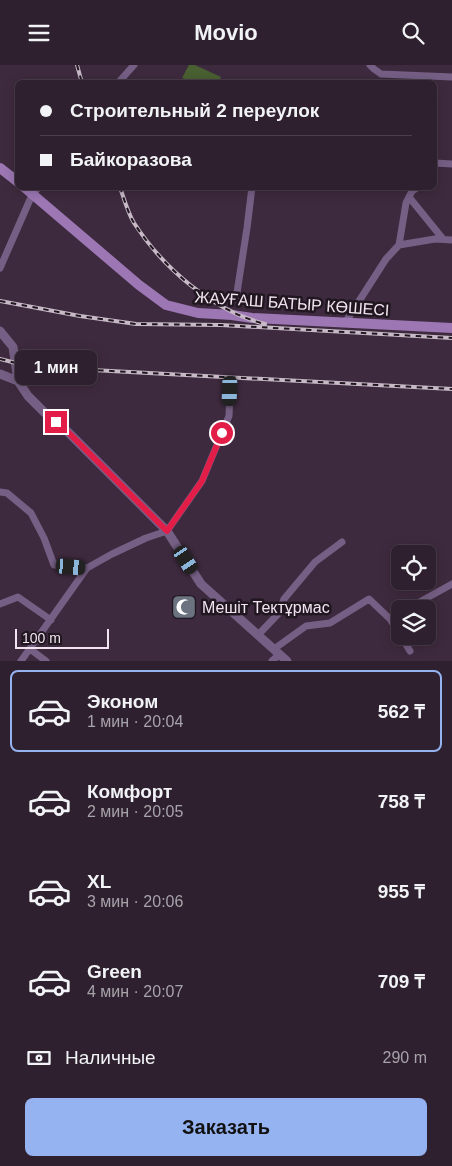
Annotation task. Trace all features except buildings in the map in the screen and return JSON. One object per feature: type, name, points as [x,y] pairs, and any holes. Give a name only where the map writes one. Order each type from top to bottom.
[{"type":"main road","points":[[0,168],[15,180]]},
{"type":"main road","name":"ЖАУҒАШ БАТЫР КӨШЕСІ","points":[[36,191],[139,285],[166,305],[198,313],[252,318],[452,328]]},
{"type":"street","points":[[121,80],[134,65]]},
{"type":"street","points":[[370,65],[381,74],[452,77]]},
{"type":"street","points":[[437,163],[452,164]]},
{"type":"street","points":[[236,299],[252,190]]},
{"type":"street","points":[[345,323],[386,259],[399,245],[406,203],[414,190]]},
{"type":"street","points":[[0,268],[36,191]]},
{"type":"street","points":[[409,197],[443,239]]},
{"type":"street","points":[[399,245],[435,239],[452,239]]},
{"type":"street","points":[[0,331],[13,347],[18,381],[28,396],[68,432],[167,531],[201,584],[287,661]]},
{"type":"street","points":[[0,375],[18,381]]},
{"type":"street","points":[[21,661],[87,568],[146,538],[167,531],[202,481],[230,416],[230,391]]},
{"type":"street","points":[[0,492],[7,493],[31,513],[44,538],[54,565],[87,568]]},
{"type":"street","points":[[258,635],[279,613],[284,599],[315,562],[342,541]]},
{"type":"street","points":[[423,600],[452,583]]},
{"type":"street","points":[[0,604],[18,597],[51,620]]},
{"type":"street","points":[[272,661],[277,651],[306,626],[330,623],[369,599],[390,619]]},
{"type":"street","points":[[406,645],[410,651]]},
{"type":"street","points":[[30,649],[46,661]]},
{"type":"green space","points":[[189,65],[195,65],[221,77],[220,80],[187,80],[182,78]]},
{"type":"railway","points":[[77,65],[81,80]]},
{"type":"railway","points":[[121,190],[134,223],[159,256],[174,271],[208,298],[246,318],[265,324]]},
{"type":"railway","points":[[0,301],[136,324],[221,325],[452,338]]},
{"type":"railway","points":[[0,359],[55,368],[452,389]]},
{"type":"place","name":"Мешіт Тектұрмас","points":[[184,607]]},
{"type":"route","points":[[56,422],[167,531],[202,481],[222,433]]}]
